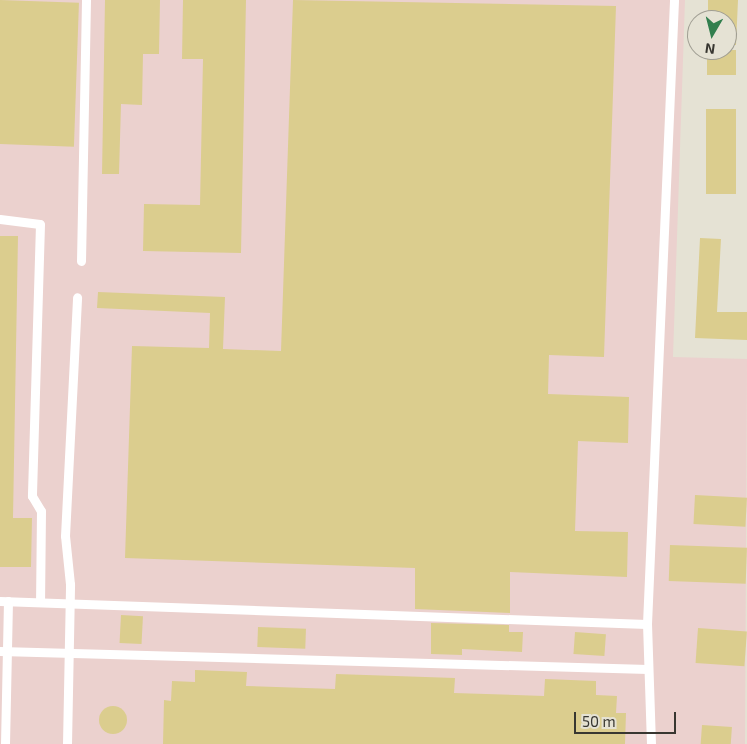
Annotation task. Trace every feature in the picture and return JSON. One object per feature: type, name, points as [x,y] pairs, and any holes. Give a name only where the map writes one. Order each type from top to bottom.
[{"type":"lane","points":[[81,261],[86,0]]},
{"type":"lane","points":[[651,744],[647,624],[674,0]]},
{"type":"lane","points":[[0,219],[40,224],[32,496],[40,511],[40,601]]},
{"type":"lane","points":[[67,744],[67,654],[70,601],[65,536],[77,297]]},
{"type":"lane","points":[[5,744],[4,601],[70,601],[647,624]]},
{"type":"lane","points":[[4,652],[648,668]]},
{"type":"shaded area","points":[[0,0],[685,0],[673,357],[747,359],[745,744],[0,744]]},
{"type":"building","points":[[0,0],[79,3],[74,147],[0,144]]},
{"type":"building","points":[[105,0],[160,0],[159,54],[143,54],[142,105],[121,104],[119,174],[102,174]]},
{"type":"building","points":[[183,0],[246,0],[241,253],[143,251],[144,204],[200,205],[203,59],[182,59]]},
{"type":"building","points":[[293,0],[616,6],[604,357],[549,355],[548,394],[629,397],[628,443],[578,441],[575,531],[628,532],[627,577],[510,572],[510,613],[415,609],[415,568],[125,558],[132,346],[209,348],[210,313],[97,308],[98,292],[225,297],[223,349],[281,351]]},
{"type":"building","points":[[708,0],[738,0],[737,22],[737,10],[708,10]]},
{"type":"building","points":[[707,60],[736,60],[736,75],[707,75]]},
{"type":"building","points":[[706,109],[736,109],[736,194],[706,194]]},
{"type":"building","points":[[0,236],[18,236],[13,518],[32,518],[31,567],[0,567]]},
{"type":"building","points":[[700,238],[721,239],[717,312],[747,312],[747,340],[695,338]]},
{"type":"building","points":[[695,495],[747,498],[745,527],[693,524]]},
{"type":"building","points":[[670,545],[747,548],[746,584],[669,581]]},
{"type":"building","points":[[121,615],[143,616],[142,644],[120,643]]},
{"type":"building","points":[[431,623],[509,625],[509,632],[523,632],[522,652],[462,649],[462,655],[431,654]]},
{"type":"building","points":[[258,627],[306,629],[305,649],[257,647]]},
{"type":"building","points":[[698,628],[747,631],[744,666],[696,663]]},
{"type":"building","points":[[575,632],[606,634],[604,656],[573,654]]},
{"type":"building","points":[[195,670],[247,672],[246,686],[335,689],[336,674],[455,678],[454,693],[544,696],[545,679],[596,681],[596,695],[617,696],[616,713],[626,713],[625,744],[163,744],[164,700],[171,701],[172,681],[195,682]]},
{"type":"building","points":[[113,706],[123,710],[127,720],[123,730],[113,734],[103,730],[99,720],[103,710]]},
{"type":"building","points":[[702,725],[732,727],[731,744],[701,744]]}]
